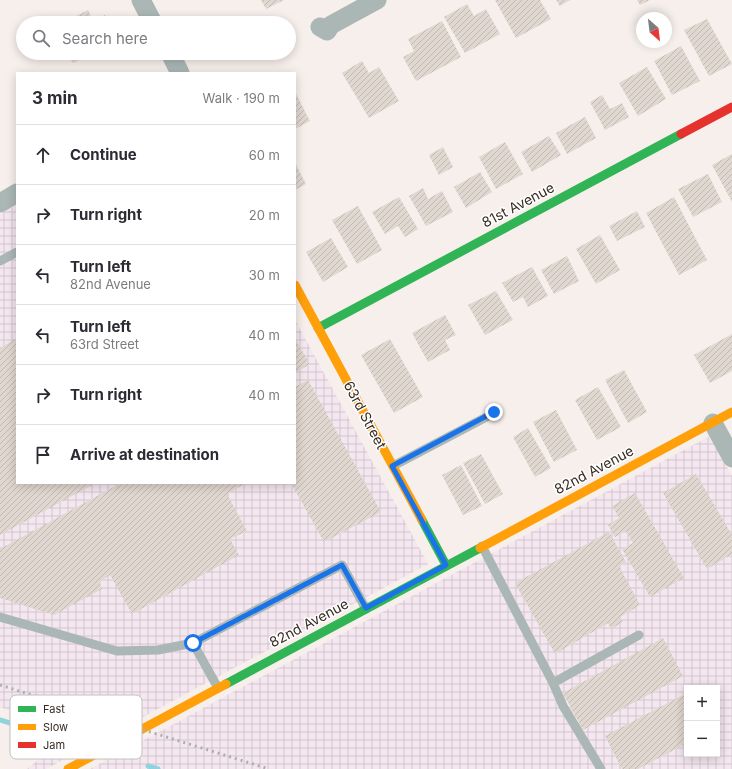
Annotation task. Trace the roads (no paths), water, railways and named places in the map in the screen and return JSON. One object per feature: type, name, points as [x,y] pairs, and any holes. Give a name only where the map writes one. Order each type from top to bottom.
[{"type":"street","points":[[141,0],[149,16]]},
{"type":"street","points":[[320,26],[327,31],[331,25],[377,0]]},
{"type":"street","points":[[174,60],[180,72]]},
{"type":"street","name":"81st Avenue","points":[[318,328],[732,107]]},
{"type":"street","points":[[0,203],[16,194]]},
{"type":"street","name":"63rd Street","points":[[296,288],[446,565]]},
{"type":"street","name":"82nd Avenue","points":[[142,729],[732,412]]},
{"type":"street","points":[[713,423],[732,458]]},
{"type":"street","name":"82nd Avenue","points":[[68,769],[87,759]]},
{"type":"lane","points":[[0,261],[16,253]]},
{"type":"lane","points":[[392,466],[494,412]]},
{"type":"lane","points":[[482,546],[554,683],[563,706],[601,769]]},
{"type":"lane","points":[[0,617],[117,651],[158,650],[193,643],[342,565],[366,608]]},
{"type":"lane","points":[[554,683],[639,635]]},
{"type":"lane","points":[[193,643],[218,688]]},
{"type":"waterway","points":[[0,720],[10,723]]},
{"type":"waterway","points":[[148,766],[158,769]]},
{"type":"railway","points":[[0,685],[32,695]]},
{"type":"railway","points":[[142,729],[269,769]]}]
